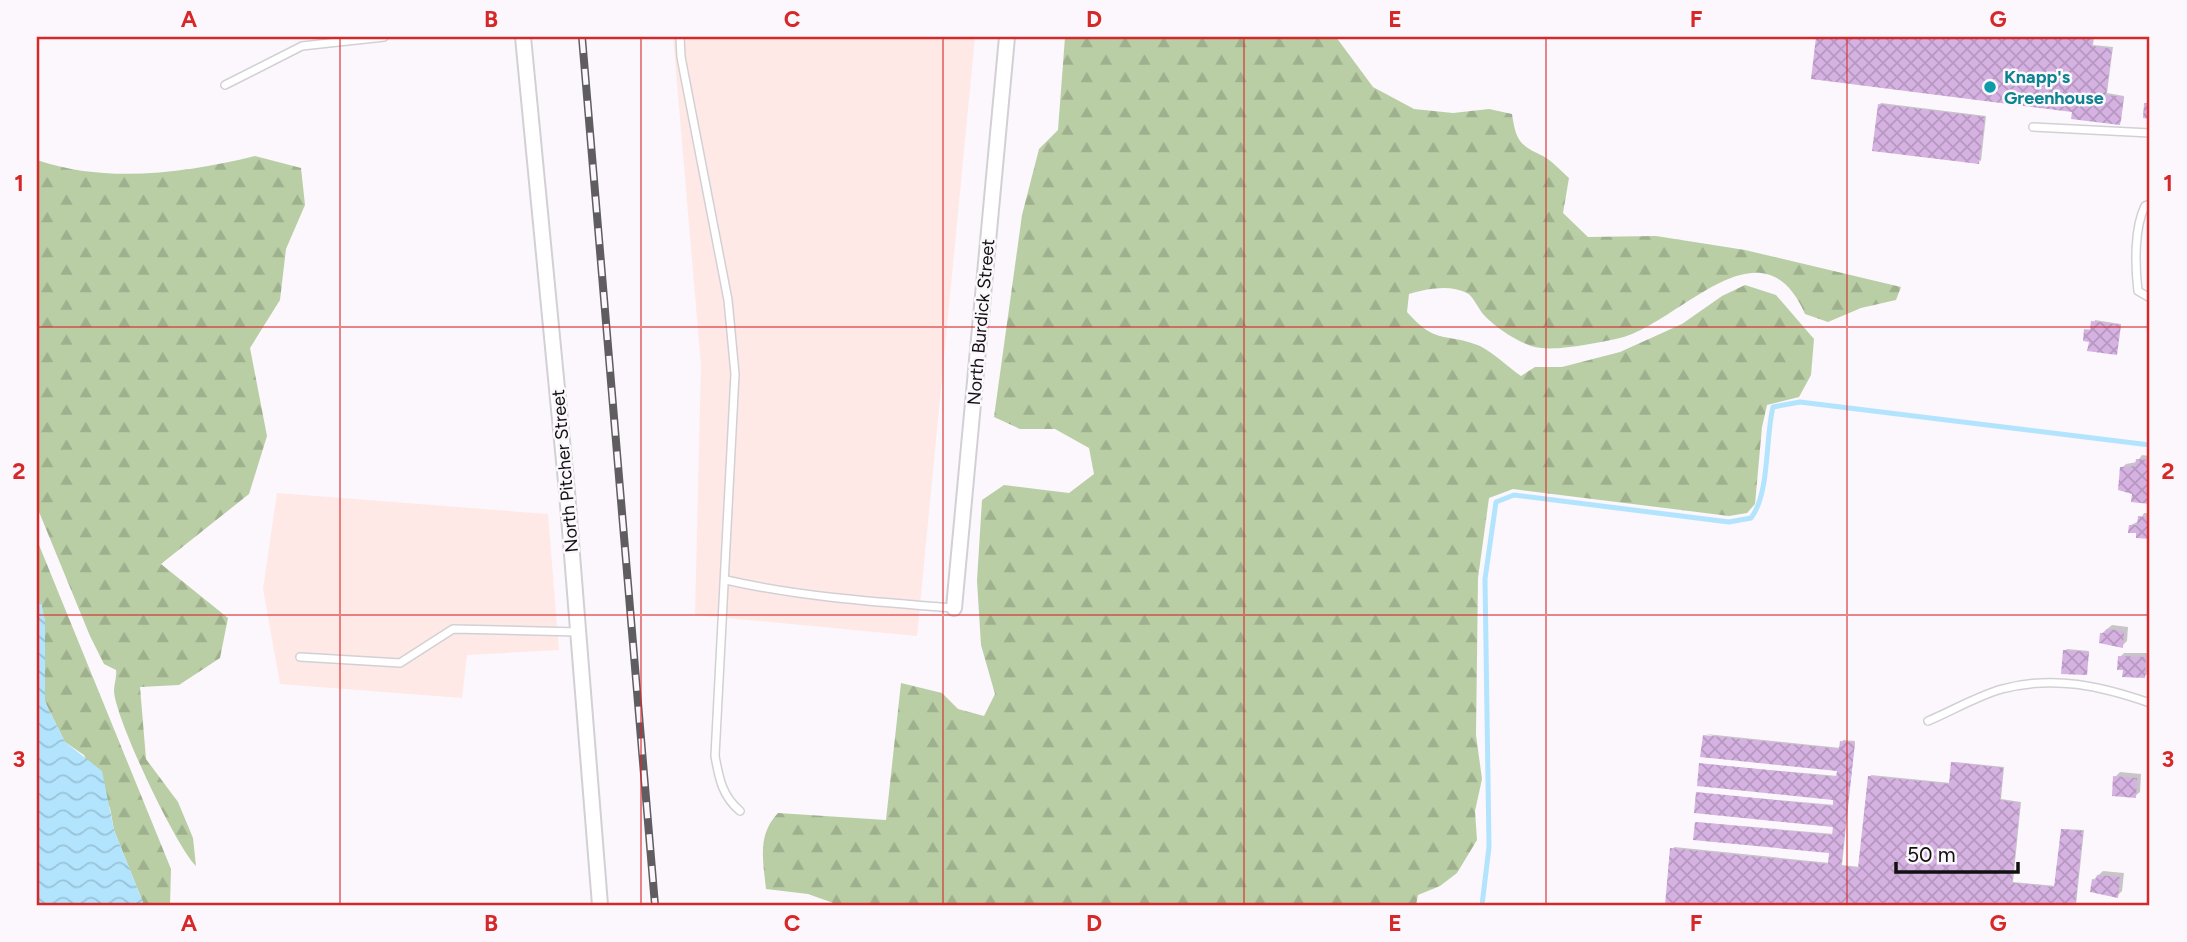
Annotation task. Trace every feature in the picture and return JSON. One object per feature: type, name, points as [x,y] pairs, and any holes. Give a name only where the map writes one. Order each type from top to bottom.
[{"type":"street","name":"North Pitcher Street","points":[[523,37],[578,632],[600,905]]},
{"type":"street","name":"North Burdick Street","points":[[954,608],[1007,37]]},
{"type":"lane","points":[[225,85],[302,46],[384,37]]},
{"type":"lane","points":[[680,37],[681,57],[728,300],[735,374],[715,756],[722,789],[729,802],[740,811]]},
{"type":"lane","points":[[2033,127],[2150,133]]},
{"type":"lane","points":[[2150,204],[2145,206],[2139,216],[2136,279],[2138,291],[2150,298]]},
{"type":"lane","points":[[726,580],[844,599],[954,608]]},
{"type":"lane","points":[[300,657],[400,663],[453,629],[578,632]]},
{"type":"lane","points":[[1927,721],[2001,689],[2040,683],[2099,686],[2150,703]]},
{"type":"shaded area","points":[[673,37],[975,37],[917,636],[695,615],[701,365]]},
{"type":"shaded area","points":[[277,493],[548,514],[559,650],[467,655],[462,698],[280,684],[263,589]]},
{"type":"green space","points":[[1065,37],[1336,37],[1373,87],[1414,109],[1453,113],[1489,109],[1512,114],[1520,141],[1550,161],[1569,178],[1563,213],[1588,237],[1656,236],[1745,250],[1901,287],[1896,300],[1861,308],[1828,322],[1805,314],[1787,286],[1765,274],[1742,275],[1716,284],[1640,331],[1607,341],[1550,348],[1531,346],[1505,333],[1483,314],[1469,295],[1460,290],[1438,288],[1409,294],[1407,312],[1426,330],[1480,346],[1521,376],[1535,367],[1562,367],[1620,352],[1682,324],[1722,296],[1745,285],[1776,295],[1814,339],[1811,375],[1799,397],[1767,405],[1762,427],[1755,504],[1747,513],[1729,516],[1513,489],[1489,498],[1478,578],[1476,735],[1482,779],[1475,811],[1477,840],[1457,873],[1440,886],[1418,895],[1416,905],[854,905],[836,904],[808,894],[766,889],[764,839],[771,821],[778,813],[886,820],[901,683],[942,693],[958,709],[984,716],[995,694],[981,645],[977,581],[982,500],[1004,485],[1069,493],[1094,474],[1089,448],[1055,429],[1020,429],[994,417],[1022,215],[1039,149],[1058,130]]},
{"type":"green space","points":[[255,156],[301,168],[305,205],[286,249],[280,300],[250,348],[267,436],[249,494],[161,564],[228,618],[220,658],[179,685],[140,687],[146,759],[178,802],[193,838],[196,866],[175,834],[135,753],[117,705],[114,691],[116,670],[104,664],[90,636],[37,507],[37,160],[91,172],[118,174],[174,171]]},
{"type":"green space","points":[[37,540],[171,869],[170,905],[144,905],[114,830],[110,808],[84,755],[65,742],[45,702],[45,622],[41,603],[37,598]]},
{"type":"water","points":[[37,598],[41,603],[45,621],[45,702],[65,742],[102,771],[114,830],[144,905],[38,905]]},
{"type":"building","name":"Knapp's Greenhouse","points":[[1816,37],[2093,37],[2092,46],[2112,49],[2106,95],[2124,97],[2120,125],[2071,119],[2072,112],[1811,79]]},
{"type":"building","points":[[2144,103],[2150,103],[2150,119],[2143,118]]},
{"type":"building","points":[[1878,104],[1985,117],[1979,164],[1872,151]]},
{"type":"building","points":[[2091,321],[2121,325],[2117,355],[2087,351],[2089,342],[2083,341],[2084,329],[2090,330]]},
{"type":"building","points":[[2136,459],[2150,460],[2150,504],[2131,502],[2132,494],[2118,490],[2120,467],[2135,466]]},
{"type":"building","points":[[2138,516],[2150,518],[2150,539],[2136,538],[2136,533],[2128,533],[2129,525],[2137,525]]},
{"type":"building","points":[[2106,629],[2124,631],[2123,648],[2099,643],[2100,633],[2106,633]]},
{"type":"building","points":[[2063,650],[2089,652],[2087,675],[2061,674]]},
{"type":"building","points":[[2118,656],[2146,657],[2145,678],[2122,677],[2123,670],[2117,670]]},
{"type":"building","points":[[1703,735],[1839,749],[1840,741],[1855,743],[1841,866],[1858,868],[1868,776],[1949,784],[1951,762],[2003,768],[2000,800],[2020,803],[2012,883],[2054,887],[2061,829],[2083,831],[2075,905],[1665,905],[1670,848],[1828,864],[1829,853],[1693,840],[1695,822],[1832,835],[1833,827],[1694,813],[1696,792],[1833,806],[1833,800],[1697,786],[1699,763],[1836,777],[1837,771],[1700,757]]},
{"type":"building","points":[[2113,776],[2137,778],[2136,798],[2112,796]]},
{"type":"building","points":[[2097,875],[2120,877],[2118,898],[2090,892],[2092,879],[2096,880]]},
{"type":"waterway","points":[[1482,905],[1489,847],[1485,579],[1496,502],[1514,495],[1729,522],[1751,518],[1764,481],[1773,407],[1800,402],[2150,445]]},
{"type":"railway","points":[[582,37],[655,905]]},
{"type":"place","name":"Knapp's Greenhouse","points":[[1990,87]]}]
